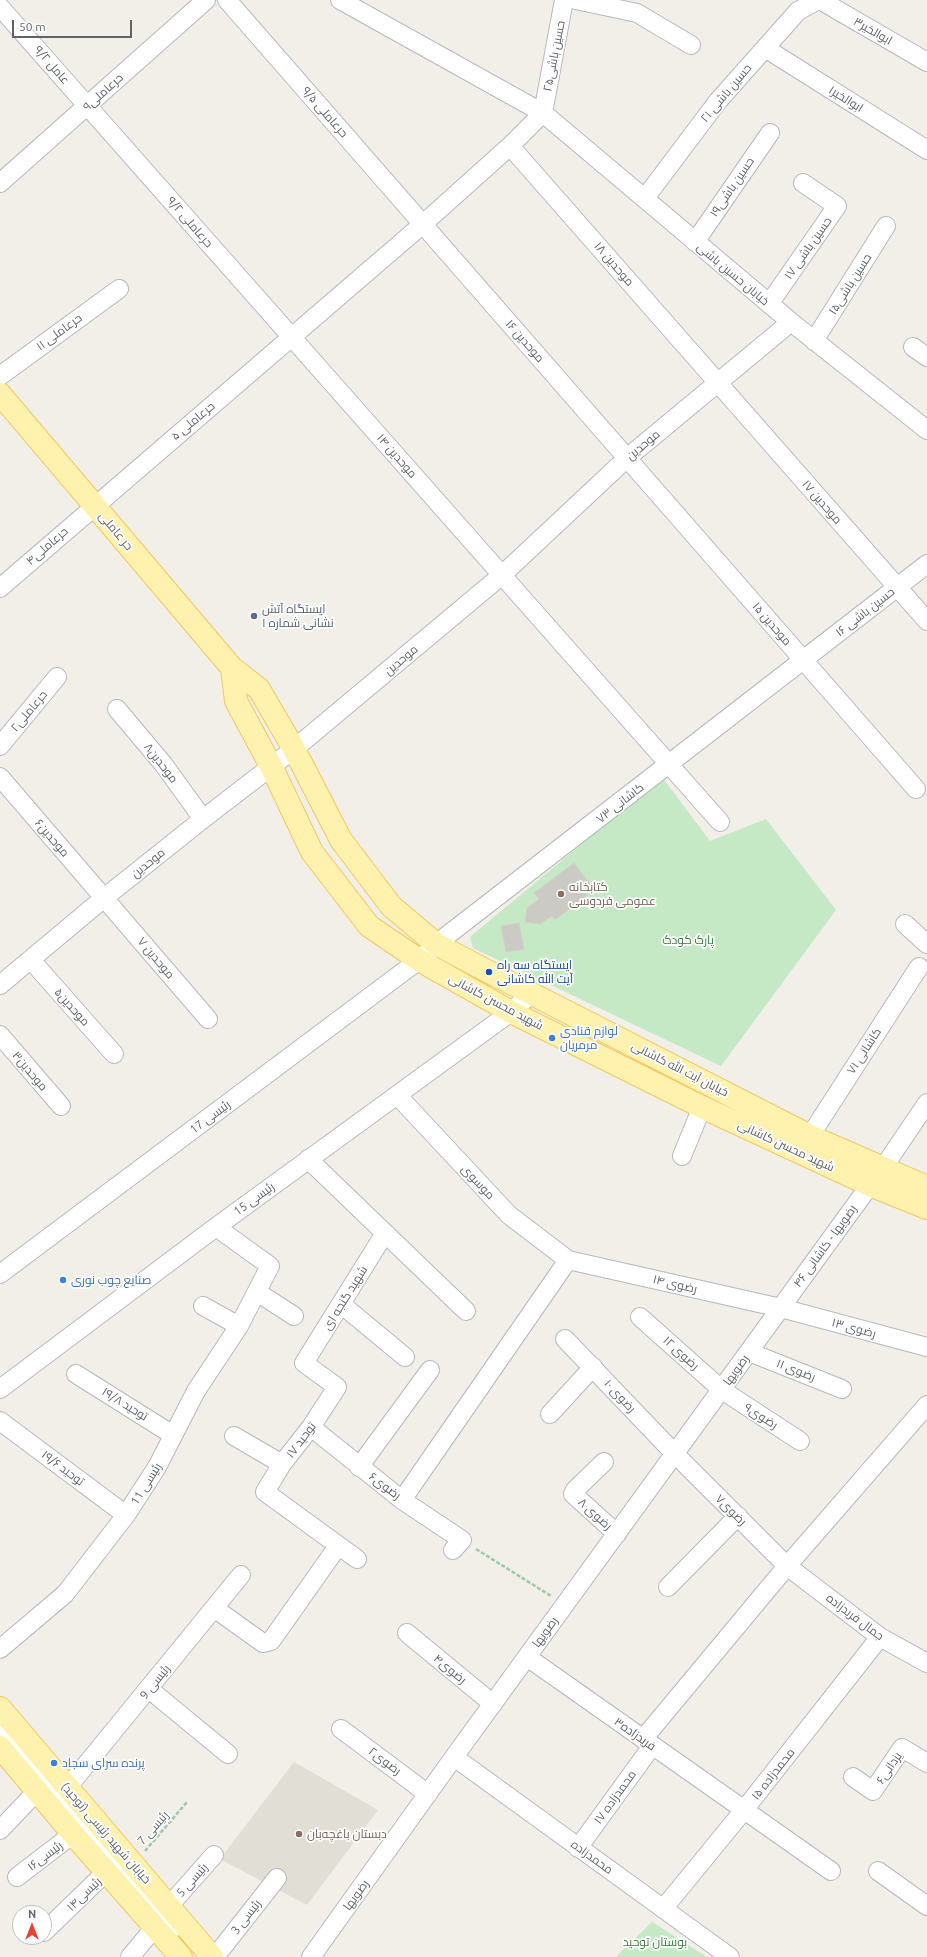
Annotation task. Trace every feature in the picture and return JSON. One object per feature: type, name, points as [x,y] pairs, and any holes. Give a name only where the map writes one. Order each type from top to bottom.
[{"type":"main road","name":"حر عاملی","points":[[0,394],[232,668],[259,689],[294,749]]},
{"type":"main road","points":[[232,668],[236,701],[272,768]]},
{"type":"main road","points":[[294,749],[341,840],[391,906],[436,944]]},
{"type":"main road","name":"شهید محسن کاشانی","points":[[272,768],[312,852],[369,926],[419,960],[511,1012],[702,1107],[876,1176],[927,1208]]},
{"type":"main road","name":"خیابان آیت الله کاشانی","points":[[436,944],[810,1136],[876,1176],[927,1187]]},
{"type":"main road","name":"خیابان شهید رئیسی (توحید)","points":[[0,1708],[213,1957]]},
{"type":"main road","name":"خیابان شهید رئیسی (توحید)","points":[[0,1746],[73,1834],[181,1957]]},
{"type":"street","name":"حرعاملی۹","points":[[0,183],[206,0]]},
{"type":"street","name":"حرعاملی ۹/۵","points":[[227,0],[423,224]]},
{"type":"street","name":"خیابان حسین باشی","points":[[340,0],[543,113],[769,304],[927,430]]},
{"type":"street","name":"حسین باشی۲۵","points":[[543,113],[564,0]]},
{"type":"street","points":[[576,0],[637,14],[691,46]]},
{"type":"street","name":"حسین باشی ۲۱","points":[[644,198],[718,101],[798,11],[819,0]]},
{"type":"street","name":"ابوالخیر۳","points":[[819,0],[927,62]]},
{"type":"street","name":"عامل ۹/۲","points":[[0,7],[88,106]]},
{"type":"street","name":"ابوالخیر۱","points":[[765,48],[927,150]]},
{"type":"street","name":"حرعاملی ۹/۲","points":[[88,106],[292,338]]},
{"type":"street","name":"حرعاملی ۵","points":[[94,505],[292,338],[423,224],[510,146],[543,113]]},
{"type":"street","name":"حسین باشی۱۹","points":[[695,242],[770,133]]},
{"type":"street","name":"موحدین ۱۸","points":[[510,146],[718,382]]},
{"type":"street","name":"حسین باشی ۱۷","points":[[769,304],[837,206],[803,183]]},
{"type":"street","name":"موحدین ۱۶","points":[[423,224],[627,458]]},
{"type":"street","name":"حسین باشی۱۵","points":[[814,341],[886,226]]},
{"type":"street","name":"حرعاملی ۱۱","points":[[0,376],[119,289]]},
{"type":"street","name":"موحدین","points":[[0,985],[104,898],[203,819],[272,768],[502,575],[627,458],[791,322]]},
{"type":"street","name":"موحدین ۱۴","points":[[292,338],[720,822]]},
{"type":"street","name":"موحدین ۱۷","points":[[718,382],[927,621]]},
{"type":"street","name":"موحدین ۱۵","points":[[627,458],[916,789]]},
{"type":"street","name":"حرعاملی۴","points":[[0,588],[94,505]]},
{"type":"street","name":"حسین باشی ۱۶","points":[[803,660],[927,564]]},
{"type":"street","name":"کاشانی ۷۳","points":[[419,960],[436,944],[670,765],[803,660]]},
{"type":"street","name":"حرعاملی۲","points":[[0,746],[57,677]]},
{"type":"street","name":"موحدین۸","points":[[117,709],[164,765],[203,819]]},
{"type":"street","name":"موحدین۶","points":[[0,777],[104,898]]},
{"type":"street","name":"موحدین ۷","points":[[104,898],[208,1019]]},
{"type":"street","points":[[905,924],[927,944]]},
{"type":"street","name":"موحدین۵","points":[[30,960],[114,1054]]},
{"type":"street","name":"رئیسی 17","points":[[0,1274],[419,960]]},
{"type":"street","name":"کاشانی ۷۱","points":[[810,1136],[919,967]]},
{"type":"street","name":"رئیسی 15","points":[[0,1389],[216,1227],[511,1012],[532,993]]},
{"type":"street","name":"موحدین۳","points":[[0,1035],[61,1106]]},
{"type":"street","name":"موسوی","points":[[397,1095],[509,1215],[568,1260]]},
{"type":"street","name":"رضویها - کاشانی ۴۶","points":[[781,1308],[927,1103]]},
{"type":"street","points":[[682,1156],[702,1107]]},
{"type":"street","points":[[308,1160],[466,1311]]},
{"type":"street","name":"رئیسی 11","points":[[0,1649],[65,1594],[126,1515],[157,1467],[196,1391],[239,1326],[257,1292],[270,1266],[216,1227]]},
{"type":"street","name":"شهید گنجه ای","points":[[304,1363],[385,1233]]},
{"type":"street","points":[[402,1500],[568,1260]]},
{"type":"street","name":"رضوی ۱۴","points":[[568,1260],[781,1308]]},
{"type":"street","points":[[257,1292],[294,1316]]},
{"type":"street","points":[[341,1304],[405,1357]]},
{"type":"street","points":[[203,1306],[239,1326]]},
{"type":"street","name":"رضوی ۱۳","points":[[781,1308],[927,1347]]},
{"type":"street","name":"رضویها","points":[[311,1957],[454,1757],[781,1308]]},
{"type":"street","name":"رضوی ۱۲","points":[[640,1317],[722,1390]]},
{"type":"street","name":"رضوی ۱۰","points":[[565,1339],[675,1454]]},
{"type":"street","name":"رضوی ۱۱","points":[[749,1352],[842,1389]]},
{"type":"street","name":"توحید ۱۷","points":[[304,1363],[337,1387],[311,1427],[282,1464],[264,1492],[338,1546]]},
{"type":"street","points":[[550,1414],[593,1367]]},
{"type":"street","points":[[359,1467],[430,1370]]},
{"type":"street","name":"توحید ۱۹/۸","points":[[76,1374],[174,1435]]},
{"type":"street","name":"رضوی۹","points":[[722,1390],[800,1441]]},
{"type":"street","name":"محمدزاده ۱۷","points":[[578,1848],[648,1743],[788,1566],[927,1406]]},
{"type":"street","name":"توحید ۱۹/۶","points":[[0,1421],[126,1515]]},
{"type":"street","name":"رضوی۶","points":[[311,1427],[458,1545]]},
{"type":"street","points":[[234,1436],[282,1464]]},
{"type":"street","name":"رضوی۷","points":[[675,1454],[788,1566]]},
{"type":"street","name":"رضوی ۸","points":[[604,1462],[575,1490],[573,1494],[617,1534]]},
{"type":"street","points":[[668,1587],[738,1516]]},
{"type":"street","points":[[214,1608],[263,1642],[270,1641],[338,1546],[357,1559]]},
{"type":"street","name":"جمال فریدزاده","points":[[788,1566],[880,1637],[927,1663]]},
{"type":"street","name":"رئیسی 9","points":[[67,1788],[241,1575]]},
{"type":"street","name":"رضوی۴","points":[[407,1633],[493,1704]]},
{"type":"street","name":"محمدزاده ۱۵","points":[[663,1909],[744,1810],[880,1637]]},
{"type":"street","name":"فریدزاده۳","points":[[527,1657],[831,1871]]},
{"type":"street","points":[[149,1689],[228,1754]]},
{"type":"street","name":"رضوی۲","points":[[342,1729],[428,1794]]},
{"type":"street","points":[[0,1730],[199,1957]]},
{"type":"street","name":"یزدانی۶","points":[[853,1776],[873,1791],[902,1748],[927,1763]]},
{"type":"street","name":"محمدزاده","points":[[454,1757],[730,1957]]},
{"type":"street","points":[[0,1830],[37,1791]]},
{"type":"street","name":"رئیسی۱۶","points":[[17,1877],[73,1834]]},
{"type":"street","name":"رئیسی 5","points":[[169,1906],[214,1855]]},
{"type":"street","points":[[878,1871],[927,1906]]},
{"type":"street","name":"رئیسی۱۴","points":[[52,1924],[106,1872]]},
{"type":"street","name":"رئیسی 3","points":[[213,1957],[277,1878]]},
{"type":"street","points":[[130,1957],[155,1927]]},
{"type":"path","points":[[458,1545],[565,1605]]},
{"type":"path","name":"رئیسی 7","points":[[133,1865],[187,1802]]},
{"type":"shaded area","name":"دبستان باغچه‌بان","points":[[294,1762],[378,1810],[307,1905],[220,1859]]},
{"type":"green space","name":"پارک کودک","points":[[662,777],[710,841],[766,819],[836,910],[721,1066],[473,948],[470,937]]},
{"type":"green space","name":"بوستان توحید","points":[[652,1922],[707,1957],[616,1957]]},
{"type":"building","name":"کتابخانه عمومی فردوسی","points":[[574,863],[590,884],[583,890],[587,895],[555,920],[552,916],[540,924],[525,922],[527,908],[539,899],[534,893]]},
{"type":"building","points":[[519,923],[524,949],[506,952],[501,926]]},
{"type":"place","name":"ایستگاه آتش نشانی شماره ۱","points":[[254,616]]},
{"type":"place","name":"کتابخانه عمومی فردوسی","points":[[561,894]]},
{"type":"place","name":"ایستگاه سه راه آیت الله کاشانی","points":[[489,972]]},
{"type":"place","name":"لوازم قنادی مرمریان","points":[[552,1038]]},
{"type":"place","name":"صنایع چوب نوری","points":[[63,1280]]},
{"type":"place","name":"پرنده سرای سجاد","points":[[54,1763]]},
{"type":"place","name":"دبستان باغچه‌بان","points":[[299,1834]]}]
